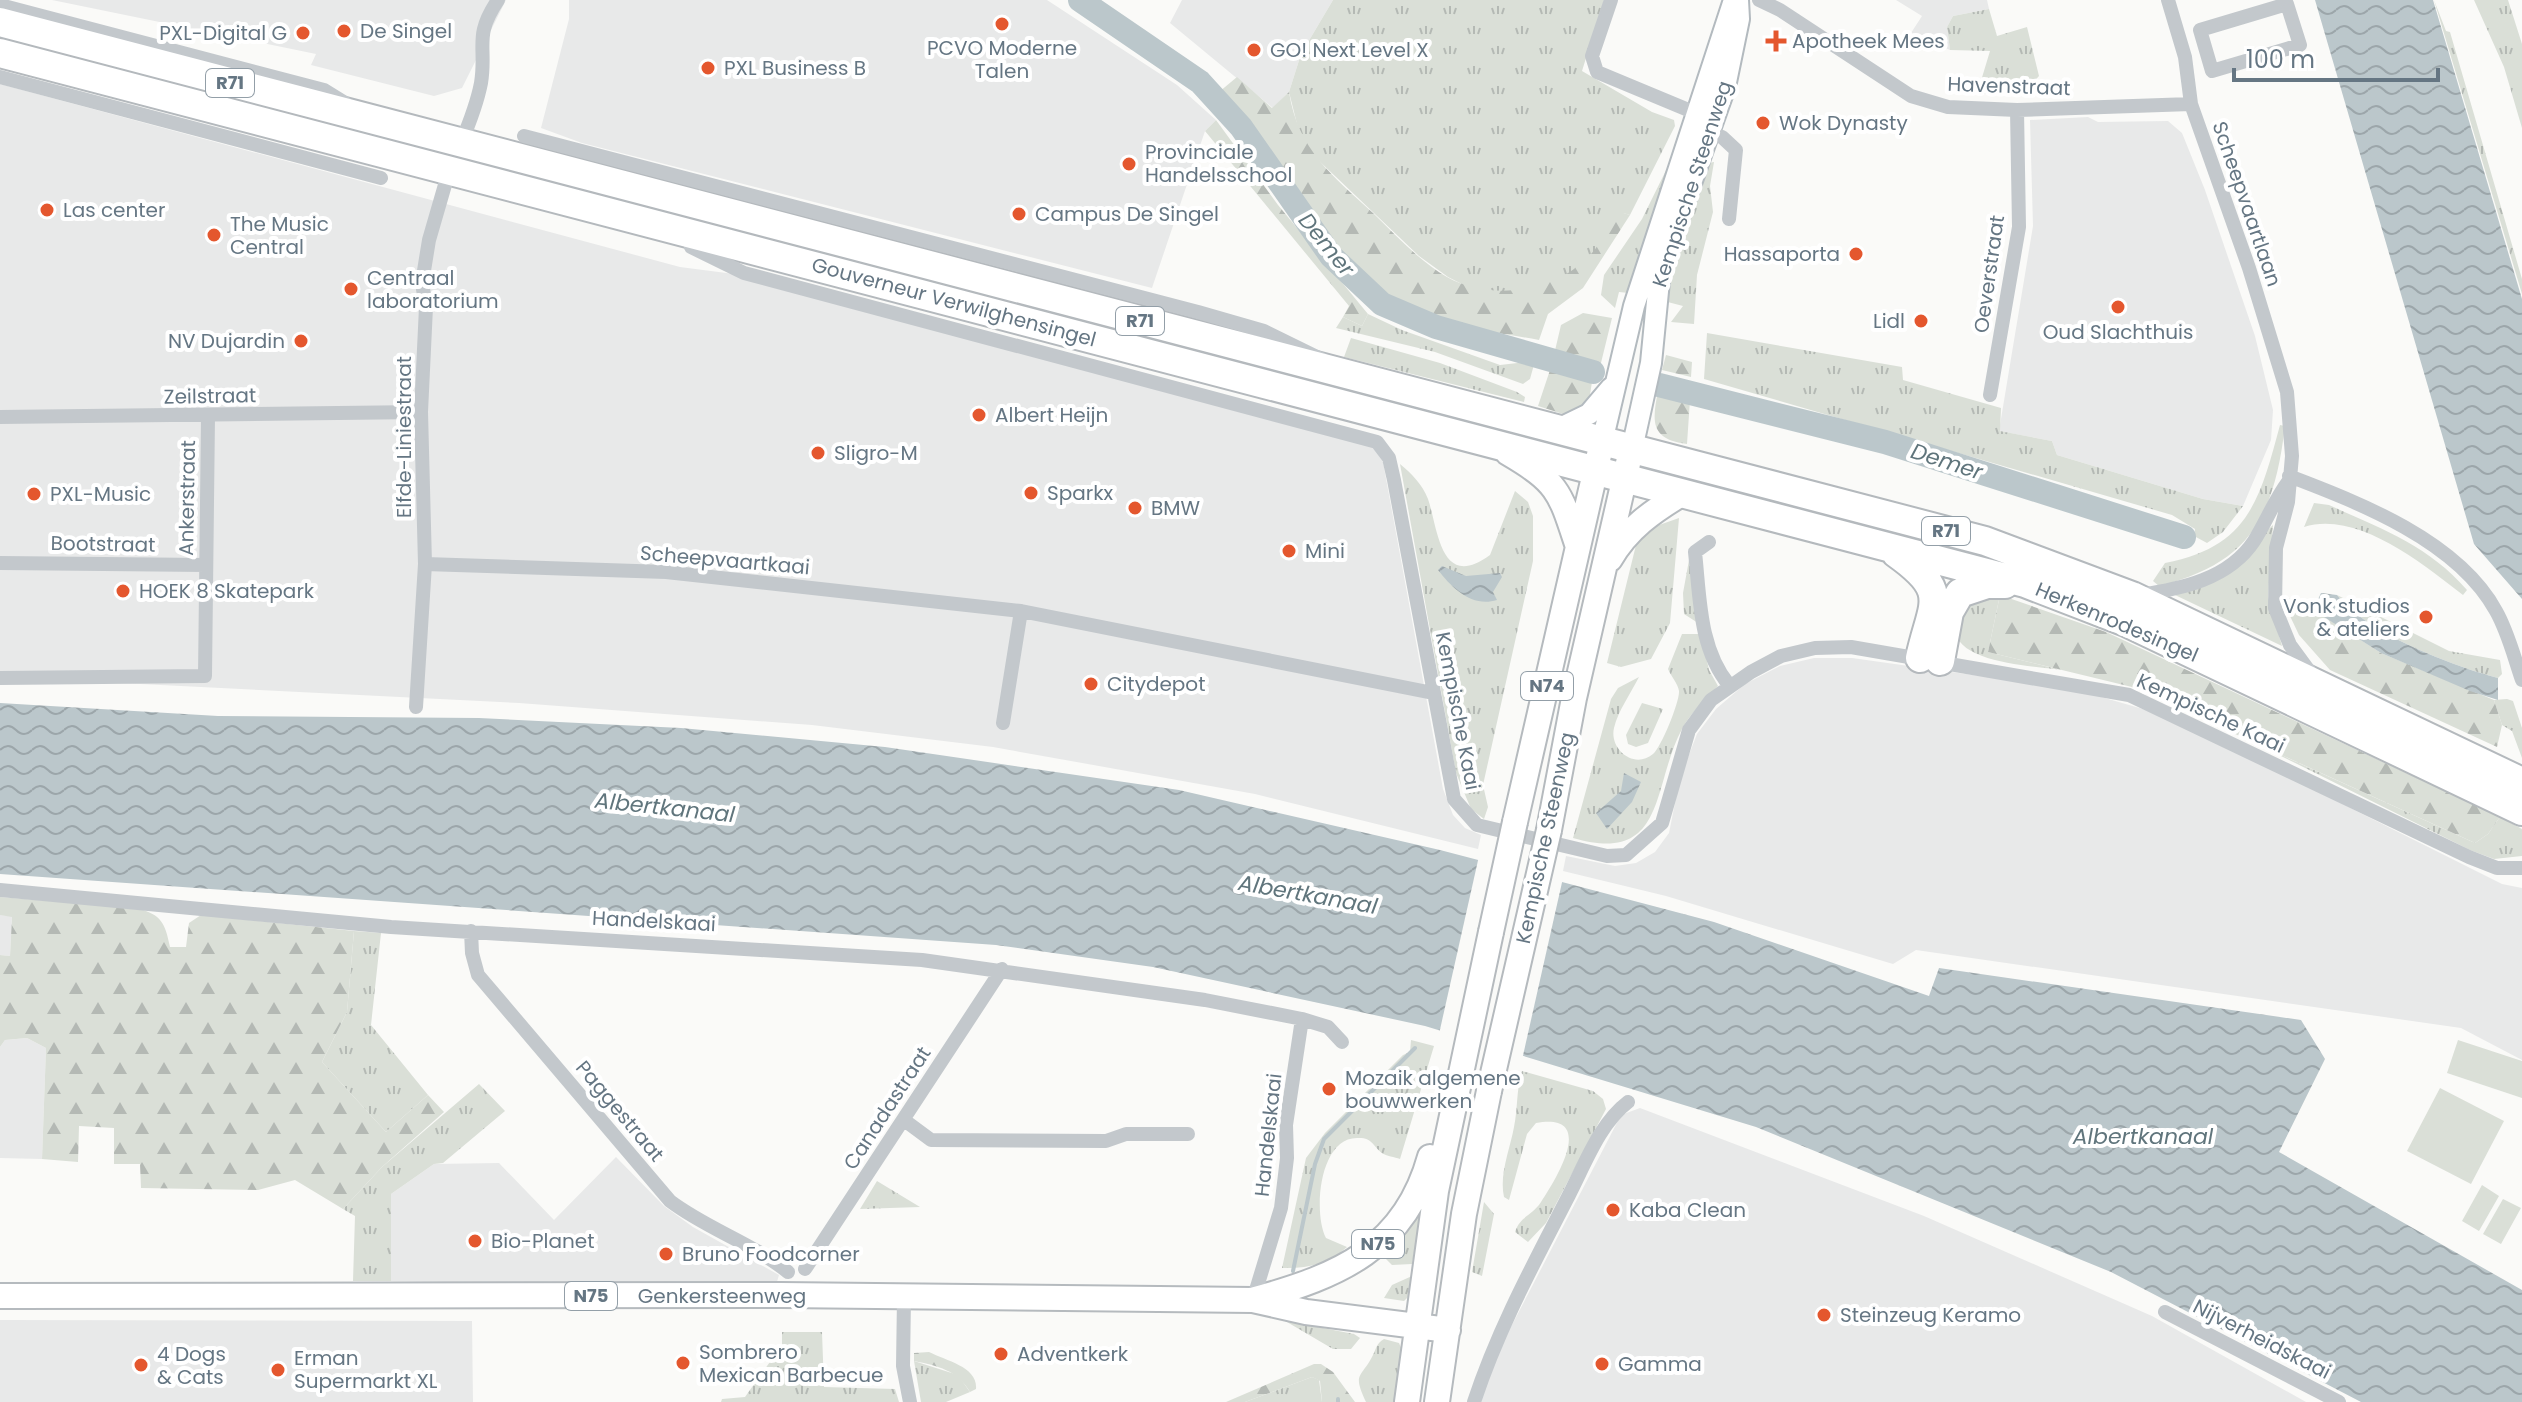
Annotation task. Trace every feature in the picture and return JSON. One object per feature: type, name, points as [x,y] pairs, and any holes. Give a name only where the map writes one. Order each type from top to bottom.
[{"type":"highway","name":"Gouverneur Verwilghensingel","points":[[0,22],[1632,449]]},
{"type":"highway","name":"Gouverneur Verwilghensingel","points":[[0,53],[1596,470]]},
{"type":"highway","points":[[449,171],[461,143]]},
{"type":"highway","name":"Herkenrodesingel","points":[[1632,449],[1985,541],[2132,596],[2318,685],[2514,792]]},
{"type":"highway","name":"Herkenrodesingel","points":[[1596,470],[2025,583],[2126,622],[2514,792]]},
{"type":"highway","points":[[1885,545],[1916,567],[1935,599],[1930,660]]},
{"type":"highway","points":[[1930,660],[1960,593],[1987,584],[2025,583]]},
{"type":"main road","name":"Kempische Steenweg","points":[[1407,1402],[1436,1191],[1457,1084],[1596,470],[1610,393],[1646,297],[1736,0]]},
{"type":"main road","name":"Kempische Steenweg","points":[[1437,1402],[1464,1214],[1489,1091],[1549,830],[1601,575],[1651,363],[1646,297]]},
{"type":"main road","points":[[1556,430],[1589,414],[1610,393]]},
{"type":"main road","points":[[1493,443],[1536,470],[1560,492],[1578,549]]},
{"type":"main road","points":[[1601,575],[1621,540],[1649,513],[1683,493]]},
{"type":"main road","name":"Genkersteenweg","points":[[1253,1300],[1332,1275],[1357,1260],[1396,1227],[1424,1178],[1437,1122],[1457,1084]]},
{"type":"main road","name":"Genkersteenweg","points":[[0,1296],[1253,1300],[1306,1312],[1448,1330]]},
{"type":"street","points":[[461,143],[481,80],[480,42],[486,18],[498,0]]},
{"type":"street","name":"Kempische Steenweg","points":[[1611,0],[1592,56],[1597,72],[1700,126]]},
{"type":"street","name":"Havenstraat","points":[[1759,0],[1780,10],[1911,96],[1948,107],[2017,110],[2191,104]]},
{"type":"street","name":"Scheepvaartlaan","points":[[2168,0],[2185,57],[2191,104],[2275,346],[2292,421],[2288,478]]},
{"type":"street","points":[[2287,4],[2300,45],[2212,71],[2200,30],[2287,4]]},
{"type":"street","name":"Gouverneur Verwilghensingel","points":[[0,5],[324,90],[371,120]]},
{"type":"street","name":"Gouverneur Verwilghensingel","points":[[0,77],[381,178]]},
{"type":"street","name":"Oeverstraat","points":[[1990,395],[2019,227],[2017,110]]},
{"type":"street","points":[[1700,126],[1722,137],[1736,150],[1729,219]]},
{"type":"street","name":"Gouverneur Verwilghensingel","points":[[524,136],[1264,331],[1306,349],[1343,373]]},
{"type":"street","name":"Gouverneur Verwilghensingel","points":[[267,146],[323,137]]},
{"type":"street","name":"Elfde-Liniestraat","points":[[416,707],[425,564],[421,412],[426,307],[422,283],[429,240],[449,171]]},
{"type":"street","name":"Gouverneur Verwilghensingel","points":[[543,196],[560,212],[702,250],[744,273],[1367,438],[1384,449],[1394,480]]},
{"type":"street","name":"Gouverneur Verwilghensingel","points":[[793,230],[824,215]]},
{"type":"street","name":"Zeilstraat","points":[[0,417],[421,412]]},
{"type":"street","name":"Ankerstraat","points":[[0,678],[205,676],[208,416]]},
{"type":"street","points":[[2132,596],[2206,579],[2233,564],[2253,543],[2288,478]]},
{"type":"street","points":[[2288,478],[2423,538],[2455,559],[2496,611],[2522,680]]},
{"type":"street","points":[[2288,478],[2288,502],[2276,548],[2273,576],[2275,608],[2290,645],[2318,685]]},
{"type":"street","name":"Kempische Kaai","points":[[1394,480],[1454,799],[1477,825],[1607,856],[1626,855],[1662,823],[1689,730],[1711,700],[1729,685],[1781,656],[1815,648],[1851,647],[2129,695],[2469,857],[2497,868],[2522,868]]},
{"type":"street","points":[[1709,542],[1695,552],[1704,627],[1711,660],[1729,685]]},
{"type":"street","name":"Bootstraat","points":[[0,563],[206,565]]},
{"type":"street","name":"Scheepvaartkaai","points":[[425,564],[666,572],[1021,611],[1433,693]]},
{"type":"street","points":[[1003,723],[1021,611]]},
{"type":"street","name":"Handelskaai","points":[[0,890],[391,927],[848,953],[1002,969],[1302,1019],[1328,1027],[1342,1042]]},
{"type":"street","name":"Paggestraat","points":[[471,931],[472,953],[478,975],[670,1201],[700,1224],[775,1261],[788,1272]]},
{"type":"street","name":"Canadastraat","points":[[805,1269],[1002,969]]},
{"type":"street","name":"Handelskaai","points":[[1253,1300],[1281,1208],[1287,1158],[1286,1125],[1302,1019]]},
{"type":"street","points":[[1474,1402],[1493,1345],[1511,1306],[1597,1142],[1616,1111],[1628,1102]]},
{"type":"street","points":[[904,1120],[931,1140],[1106,1141],[1126,1134],[1188,1134]]},
{"type":"street","points":[[904,1297],[903,1366],[910,1402]]},
{"type":"street","name":"Nijverheidskaai","points":[[2165,1312],[2339,1402]]},
{"type":"shaded area","name":"De Singel","points":[[52,0],[506,0],[462,88],[434,96],[311,65],[316,54]]},
{"type":"shaded area","name":"Campus De Singel","points":[[569,0],[1047,0],[1177,85],[1216,120],[1205,131],[1152,288],[582,143],[541,128],[569,19]]},
{"type":"shaded area","name":"GO! Next Level X","points":[[1182,0],[1333,0],[1301,54],[1289,92],[1273,108],[1170,23]]},
{"type":"shaded area","points":[[1896,0],[1987,0],[1989,9],[1953,16],[1947,27],[1950,50],[1911,33],[1922,16]]},
{"type":"shaded area","points":[[0,84],[680,267],[734,274],[1371,444],[1383,462],[1443,789],[1453,815],[1465,828],[1481,835],[1478,849],[1255,794],[993,747],[812,725],[519,703],[0,677]]},
{"type":"shaded area","points":[[2088,117],[2098,122],[2168,121],[2182,133],[2205,190],[2255,336],[2273,410],[2271,440],[2243,506],[2203,499],[2057,455],[2052,441],[1999,431],[2033,226],[2030,120]]},
{"type":"shaded area","points":[[1814,658],[1852,658],[2030,683],[2091,694],[2143,709],[2203,734],[2502,884],[2522,888],[2522,1060],[2461,1028],[1916,950],[1893,964],[1666,896],[1563,871],[1566,856],[1615,866],[1636,863],[1655,852],[1669,833],[1680,778],[1697,734],[1716,709],[1745,684],[1780,666]]},
{"type":"shaded area","points":[[0,915],[12,916],[10,956],[0,955]]},
{"type":"shaded area","points":[[27,1038],[46,1048],[42,1159],[0,1158],[0,1047],[5,1040]]},
{"type":"shaded area","points":[[1640,1108],[1924,1216],[2152,1316],[2306,1402],[1481,1402],[1487,1373],[1621,1115]]},
{"type":"shaded area","points":[[616,1157],[664,1206],[693,1227],[779,1275],[776,1285],[770,1288],[391,1281],[391,1194],[434,1164],[499,1163],[554,1220]]},
{"type":"shaded area","points":[[0,1320],[472,1321],[473,1402],[0,1402]]},
{"type":"green space","points":[[1333,0],[1604,0],[1582,71],[1652,112],[1674,120],[1675,126],[1630,215],[1623,213],[1590,269],[1505,306],[1448,277],[1419,256],[1315,157],[1300,136],[1289,92],[1301,54]]},
{"type":"green space","points":[[2434,0],[2446,31],[2450,32],[2522,279],[2522,294]]},
{"type":"green space","points":[[2474,0],[2508,0],[2522,44],[2522,128],[2504,67]]},
{"type":"green space","points":[[1989,9],[1997,36],[2027,27],[2039,76],[2022,94],[1977,94],[1990,51],[1950,50],[1947,27],[1953,16]]},
{"type":"green space","points":[[1237,77],[1272,108],[1289,92],[1300,130],[1319,160],[1417,256],[1437,271],[1465,285],[1506,291],[1547,283],[1582,263],[1596,248],[1614,210],[1630,215],[1583,288],[1548,314],[1539,340],[1425,316],[1393,300],[1364,278],[1309,219],[1219,92]]},
{"type":"green space","points":[[1216,120],[1278,205],[1368,314],[1362,326],[1343,317],[1349,306],[1205,131]]},
{"type":"green space","points":[[1681,140],[1629,293],[1619,292],[1615,308],[1601,295],[1604,275],[1642,219]]},
{"type":"green space","points":[[1714,162],[1710,186],[1713,212],[1697,275],[1694,324],[1671,322],[1683,306],[1660,300],[1702,164]]},
{"type":"green space","points":[[1583,313],[1612,318],[1599,371],[1553,359],[1561,325]]},
{"type":"green space","points":[[1368,314],[1402,330],[1500,365],[1535,361],[1530,379],[1523,384],[1435,352],[1336,328],[1343,317],[1362,326]]},
{"type":"green space","points":[[1707,333],[1902,367],[1903,380],[2001,408],[2000,431],[2052,441],[2057,455],[2203,499],[2243,506],[2223,532],[2207,543],[2194,536],[2195,529],[2172,515],[1704,379]]},
{"type":"green space","points":[[1351,338],[1440,363],[1517,392],[1525,397],[1524,402],[1344,357]]},
{"type":"green space","points":[[1666,355],[1692,362],[1691,377],[1662,370]]},
{"type":"green space","points":[[1550,370],[1559,370],[1592,382],[1589,401],[1580,412],[1563,414],[1538,406]]},
{"type":"green space","points":[[1658,391],[1690,400],[1687,444],[1666,438],[1656,427]]},
{"type":"green space","points":[[2280,425],[2285,426],[2274,486],[2265,510],[2252,531],[2236,549],[2216,564],[2159,586],[2153,581],[2165,563],[2193,556],[2216,545],[2233,532],[2246,516],[2265,476]]},
{"type":"green space","points":[[1400,464],[1426,494],[1444,552],[1451,561],[1461,566],[1490,555],[1515,491],[1528,502],[1533,516],[1533,561],[1483,785],[1488,807],[1484,819],[1471,809],[1456,773]]},
{"type":"green space","points":[[2314,503],[2329,505],[2403,540],[2436,561],[2467,590],[2463,595],[2409,555],[2367,533],[2346,526],[2324,524],[2304,527]]},
{"type":"green space","points":[[1679,518],[1670,623],[1651,659],[1621,667],[1607,663],[1636,545],[1645,530]]},
{"type":"green space","points":[[2273,525],[2268,597],[2282,646],[2175,595],[2209,584]]},
{"type":"green space","points":[[1689,560],[1698,623],[1684,614],[1683,593]]},
{"type":"green space","points":[[2000,595],[1988,652],[2061,670],[2003,662],[1966,648],[1957,636],[1956,621],[1967,600]]},
{"type":"green space","points":[[2000,595],[2106,632],[2500,817],[2488,834],[2475,843],[2132,687],[1988,652]]},
{"type":"green space","points":[[2337,595],[2449,651],[2500,660],[2502,674],[2498,678],[2479,673],[2389,635],[2350,609]]},
{"type":"green space","points":[[2294,597],[2381,653],[2494,700],[2502,725],[2497,747],[2330,670],[2299,635],[2290,616],[2288,599]]},
{"type":"green space","points":[[1682,634],[1701,634],[1709,670],[1718,686],[1682,729],[1651,815],[1641,831],[1625,841],[1603,843],[1573,838],[1611,699],[1618,688],[1639,677],[1614,728],[1613,736],[1619,750],[1638,760],[1653,754],[1661,743],[1678,696],[1678,688],[1668,669]]},
{"type":"green space","points":[[2494,700],[2513,701],[2522,728],[2522,758],[2512,731],[2502,725]]},
{"type":"green space","points":[[1642,703],[1663,709],[1648,743],[1636,747],[1628,744],[1626,735]]},
{"type":"green space","points":[[2257,744],[2475,843],[2488,834],[2500,817],[2522,829],[2522,856],[2494,859],[2470,850]]},
{"type":"green space","points":[[0,897],[137,908],[161,921],[170,947],[186,947],[189,923],[201,915],[354,931],[347,1012],[322,1062],[386,1132],[428,1095],[444,1112],[382,1167],[343,1209],[295,1180],[258,1190],[141,1188],[140,1164],[114,1164],[114,1128],[79,1126],[78,1162],[42,1159],[46,1048],[27,1038],[5,1040],[0,1047],[0,955],[10,956],[12,917],[0,915]]},
{"type":"green space","points":[[354,931],[381,933],[371,1025],[428,1095],[386,1132],[322,1062],[347,1012]]},
{"type":"green space","points":[[1411,1040],[1434,1046],[1400,1159],[1384,1154],[1369,1140],[1362,1138],[1344,1141],[1334,1150],[1322,1179],[1322,1227],[1326,1238],[1347,1247],[1317,1264],[1282,1268],[1306,1158],[1325,1133],[1403,1055],[1410,1052]]},
{"type":"green space","points":[[2458,1040],[2522,1061],[2522,1098],[2447,1073]]},
{"type":"green space","points":[[1522,1071],[1593,1091],[1603,1099],[1606,1109],[1546,1223],[1528,1242],[1515,1232],[1541,1202],[1555,1178],[1569,1137],[1565,1127],[1555,1122],[1536,1123],[1527,1134],[1509,1200],[1504,1197],[1504,1171]]},
{"type":"green space","points":[[479,1084],[505,1111],[443,1163],[434,1164],[391,1194],[391,1281],[353,1281],[355,1216],[343,1209],[382,1167]]},
{"type":"green space","points":[[2440,1088],[2504,1121],[2471,1184],[2407,1151]]},
{"type":"green space","points":[[877,1181],[920,1207],[860,1209]]},
{"type":"green space","points":[[2482,1185],[2499,1196],[2479,1231],[2462,1221]]},
{"type":"green space","points":[[2503,1199],[2521,1208],[2501,1244],[2483,1234]]},
{"type":"green space","points":[[1484,1202],[1494,1214],[1482,1276],[1472,1272]]},
{"type":"green space","points":[[1421,1212],[1412,1264],[1392,1265],[1386,1259]]},
{"type":"green space","points":[[1412,1276],[1409,1296],[1404,1301],[1384,1298],[1392,1285]]},
{"type":"green space","points":[[1275,1315],[1360,1338],[1351,1349],[1333,1349]]},
{"type":"green space","points":[[782,1332],[822,1332],[824,1387],[895,1389],[899,1402],[721,1402],[722,1399],[745,1397],[782,1345]]},
{"type":"green space","points":[[1384,1339],[1399,1343],[1402,1350],[1398,1402],[1366,1402],[1360,1376]]},
{"type":"green space","points":[[929,1352],[967,1370],[975,1381],[976,1389],[970,1392],[953,1374],[914,1361],[914,1353]]},
{"type":"green space","points":[[914,1361],[958,1375],[970,1392],[946,1402],[921,1402]]},
{"type":"green space","points":[[1314,1364],[1321,1364],[1333,1372],[1355,1402],[1322,1402],[1320,1381],[1312,1377],[1245,1402],[1226,1402]]},
{"type":"green space","points":[[1312,1377],[1319,1380],[1322,1402],[1245,1402]]},
{"type":"water","points":[[2315,0],[2433,0],[2522,299],[2522,599],[2474,544]]},
{"type":"water","points":[[1442,566],[1466,576],[1500,573],[1502,577],[1493,592],[1497,600],[1479,601],[1463,595],[1438,570]]},
{"type":"water","points":[[2321,593],[2337,595],[2350,609],[2389,635],[2458,665],[2498,678],[2498,700],[2381,653],[2313,610]]},
{"type":"water","name":"Albertkanaal","points":[[0,703],[218,716],[479,718],[681,728],[885,747],[1179,790],[1440,850],[1714,922],[1929,996],[1939,968],[2301,1020],[2325,1059],[2279,1152],[2522,1290],[2522,1402],[2361,1402],[2111,1272],[1756,1127],[1425,1026],[1153,967],[996,945],[0,874]]},
{"type":"water","points":[[1624,773],[1641,782],[1632,802],[1607,829],[1596,813],[1621,791]]},
{"type":"pier","points":[[1479,856],[1563,878],[1522,1060],[1439,1034]]},
{"type":"waterway","name":"Demer","points":[[1080,0],[1200,82],[1241,127],[1331,256],[1382,304],[1436,327],[1593,372]]},
{"type":"waterway","name":"Demer","points":[[1659,385],[1885,442],[2184,537]]},
{"type":"waterway","points":[[1293,1271],[1315,1164],[1324,1139],[1415,1048]]},
{"type":"place","name":"PCVO Moderne Talen","points":[[1002,24]]},
{"type":"place","name":"De Singel","points":[[344,31]]},
{"type":"place","name":"PXL-Digital G","points":[[303,33]]},
{"type":"place","name":"Apotheek Mees","points":[[1776,41]]},
{"type":"place","name":"GO! Next Level X","points":[[1254,50]]},
{"type":"place","name":"PXL Business B","points":[[708,68]]},
{"type":"place","name":"Wok Dynasty","points":[[1763,123]]},
{"type":"place","name":"Provinciale Handelsschool","points":[[1129,164]]},
{"type":"place","name":"Las center","points":[[47,210]]},
{"type":"place","name":"Campus De Singel","points":[[1019,214]]},
{"type":"place","name":"The Music Central","points":[[214,235]]},
{"type":"place","name":"Hassaporta","points":[[1856,254]]},
{"type":"place","name":"Centraal laboratorium","points":[[351,289]]},
{"type":"place","name":"Oud Slachthuis","points":[[2118,307]]},
{"type":"place","name":"Lidl","points":[[1921,321]]},
{"type":"place","name":"NV Dujardin","points":[[301,341]]},
{"type":"place","name":"Albert Heijn","points":[[979,415]]},
{"type":"place","name":"Sligro-M","points":[[818,453]]},
{"type":"place","name":"Sparkx","points":[[1031,493]]},
{"type":"place","name":"PXL-Music","points":[[34,494]]},
{"type":"place","name":"BMW","points":[[1135,508]]},
{"type":"place","name":"Mini","points":[[1289,551]]},
{"type":"place","name":"HOEK 8 Skatepark","points":[[123,591]]},
{"type":"place","name":"Vonk studios & ateliers","points":[[2426,617]]},
{"type":"place","name":"Citydepot","points":[[1091,684]]},
{"type":"place","name":"Mozaik algemene bouwwerken","points":[[1329,1089]]},
{"type":"place","name":"Kaba Clean","points":[[1613,1210]]},
{"type":"place","name":"Bio-Planet","points":[[475,1241]]},
{"type":"place","name":"Bruno Foodcorner","points":[[666,1254]]},
{"type":"place","name":"Steinzeug Keramo","points":[[1824,1315]]},
{"type":"place","name":"Adventkerk","points":[[1001,1354]]},
{"type":"place","name":"Sombrero Mexican Barbecue","points":[[683,1363]]},
{"type":"place","name":"Gamma","points":[[1602,1364]]},
{"type":"place","name":"4 Dogs & Cats","points":[[141,1365]]},
{"type":"place","name":"Erman Supermarkt XL","points":[[278,1370]]}]
